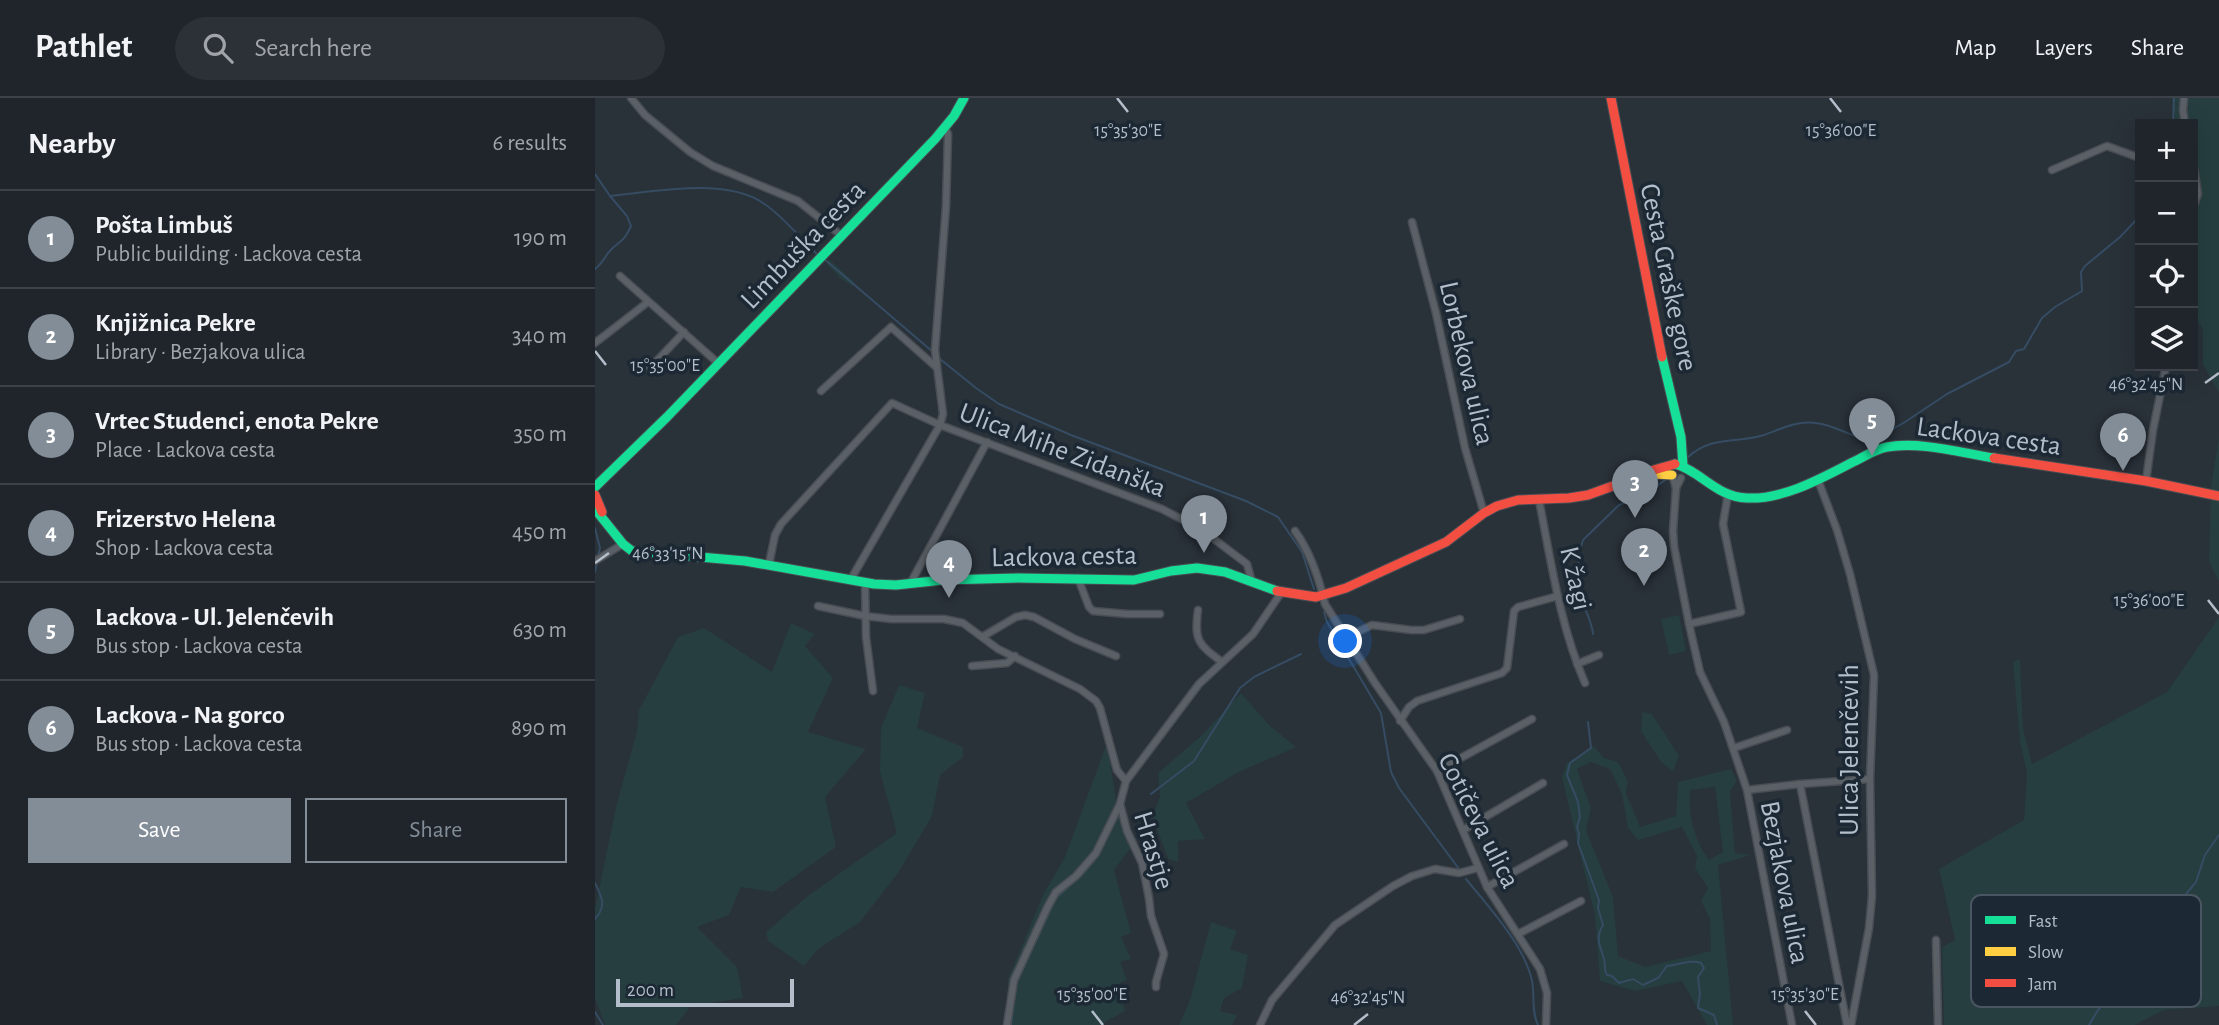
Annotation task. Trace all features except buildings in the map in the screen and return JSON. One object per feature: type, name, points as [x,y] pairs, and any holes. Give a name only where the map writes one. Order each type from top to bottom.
[{"type":"street","points":[[631,98],[645,115],[690,152],[713,166],[798,201],[842,236]]},
{"type":"street","name":"Limbuška cesta","points":[[627,455],[667,417],[945,128],[964,98]]},
{"type":"street","name":"Cesta Graške gore","points":[[1611,98],[1655,327],[1682,447],[1678,471]]},
{"type":"street","points":[[2184,98],[2184,119]]},
{"type":"street","name":"Ulica Mihe Zidanška","points":[[945,128],[946,206],[935,353],[943,414],[940,425],[1162,509],[1192,524],[1247,564],[1252,582]]},
{"type":"street","points":[[2052,170],[2107,146],[2135,156]]},
{"type":"street","name":"Lorbekova ulica","points":[[1412,222],[1436,313],[1465,448],[1484,513]]},
{"type":"street","points":[[620,276],[718,363]]},
{"type":"street","points":[[595,343],[648,302]]},
{"type":"street","points":[[821,391],[891,327],[936,367]]},
{"type":"street","points":[[649,369],[684,332]]},
{"type":"street","points":[[2146,481],[2153,430],[2166,371]]},
{"type":"street","points":[[769,564],[775,535],[781,524],[893,403],[940,425],[851,579]]},
{"type":"street","points":[[910,584],[987,442]]},
{"type":"street","name":"Lackova cesta","points":[[623,544],[630,550],[640,552],[769,564],[865,582],[910,584],[943,580],[1078,578],[1134,580],[1197,568],[1225,572],[1281,593],[1323,596],[1436,548],[1484,513],[1507,503],[1588,495],[1643,473],[1678,471],[1697,477],[1728,494],[1746,499],[1756,498],[1818,480],[1887,447],[1913,446],[2146,481],[2219,496]]},
{"type":"street","points":[[595,476],[627,455]]},
{"type":"street","points":[[595,487],[627,455]]},
{"type":"street","name":"Bezjakova ulica","points":[[1678,471],[1673,531],[1689,624],[1700,672],[1734,748],[1747,790],[1792,1025]]},
{"type":"street","name":"Ulica Jelenčevih","points":[[1818,480],[1850,573],[1874,675],[1869,928],[1849,1025]]},
{"type":"street","points":[[1689,624],[1741,612],[1723,524],[1728,494]]},
{"type":"street","points":[[595,495],[605,520]]},
{"type":"street","name":"K žagi","points":[[1539,500],[1558,596],[1585,683]]},
{"type":"street","points":[[595,509],[623,544],[595,560]]},
{"type":"street","name":"Cotičeva ulica","points":[[1295,531],[1311,561],[1323,591],[1325,604],[1375,684],[1437,771],[1487,887],[1540,969],[1547,993],[1546,1025]]},
{"type":"street","points":[[1078,578],[1093,611],[1160,614]]},
{"type":"street","points":[[865,582],[865,616],[873,691]]},
{"type":"street","points":[[1120,804],[1126,781],[1199,684],[1253,634],[1281,593]]},
{"type":"street","points":[[1400,720],[1417,701],[1502,674],[1507,668],[1514,611],[1518,607],[1558,596]]},
{"type":"street","points":[[818,606],[865,616],[944,619],[963,623],[998,649],[1080,689],[1096,701],[1104,717],[1117,770],[1126,781]]},
{"type":"street","points":[[1198,610],[1195,630],[1197,642],[1222,663]]},
{"type":"street","points":[[982,637],[1016,617],[1025,615],[1117,656]]},
{"type":"street","points":[[1347,637],[1372,625],[1423,630],[1459,619]]},
{"type":"street","points":[[1577,664],[1599,655]]},
{"type":"street","points":[[972,666],[1007,663],[1015,656]]},
{"type":"street","points":[[1437,771],[1532,719]]},
{"type":"street","points":[[1734,748],[1787,730]]},
{"type":"street","points":[[1747,790],[1800,783],[1870,779]]},
{"type":"street","points":[[1463,830],[1543,783]]},
{"type":"street","points":[[1800,783],[1849,1025]]},
{"type":"street","name":"Hrastje","points":[[1120,804],[1127,831],[1142,863],[1150,916],[1164,954],[1156,987]]},
{"type":"street","name":"Hrastje","points":[[1007,1025],[1014,980],[1048,905],[1056,892],[1076,876],[1096,853],[1120,804]]},
{"type":"street","points":[[1487,887],[1564,844]]},
{"type":"street","points":[[1260,1025],[1272,1000],[1335,925],[1346,916],[1412,876],[1434,869],[1459,873],[1478,868]]},
{"type":"street","points":[[1518,934],[1581,901]]},
{"type":"street","points":[[1935,940],[1938,1025]]},
{"type":"green space","points":[[2172,98],[2181,98],[2179,107],[2184,107],[2186,98],[2219,98],[2219,393],[2203,364],[2203,330],[2198,322],[2198,119],[2173,119]]},
{"type":"green space","points":[[829,259],[855,284],[852,286],[840,278],[826,263]]},
{"type":"green space","points":[[2219,437],[2219,582],[2209,562],[2211,486]]},
{"type":"green space","points":[[1679,615],[1686,651],[1669,655],[1661,619]]},
{"type":"green space","points":[[2219,617],[2219,1006],[2164,1010],[2135,1025],[1944,1025],[1942,947],[1955,940],[1939,869],[2024,820],[2027,773],[2020,742],[2013,662],[2020,659],[2023,728],[2032,764],[2167,692]]},
{"type":"green space","points":[[791,623],[815,634],[805,646],[833,678],[808,732],[866,749],[825,797],[836,847],[773,892],[741,887],[729,915],[697,927],[737,967],[743,998],[691,1006],[676,1025],[605,1025],[595,998],[595,909],[616,807],[637,731],[639,710],[678,637],[704,628],[772,672]]},
{"type":"green space","points":[[899,685],[925,693],[917,728],[963,747],[963,757],[940,775],[932,816],[898,873],[860,922],[818,949],[804,966],[768,941],[766,932],[809,895],[897,833],[880,772],[881,728]]},
{"type":"green space","points":[[1241,693],[1269,725],[1296,747],[1239,772],[1186,803],[1205,839],[1178,841],[1178,862],[1168,859],[1152,816],[1160,797],[1158,773],[1201,736]]},
{"type":"green space","points":[[1642,712],[1652,714],[1679,756],[1673,771],[1661,762],[1641,731]]},
{"type":"green space","points":[[1107,743],[1117,806],[1132,846],[1114,870],[1131,933],[1121,937],[1131,959],[1120,962],[1127,980],[1118,984],[1125,1011],[1104,1025],[1007,1025],[1008,979],[1044,893],[1065,857]]},
{"type":"green space","points":[[1594,746],[1604,758],[1618,762],[1628,781],[1626,793],[1640,827],[1676,816],[1678,782],[1731,769],[1737,781],[1730,792],[1735,853],[1751,855],[1718,865],[1733,1025],[1707,1025],[1682,981],[1635,991],[1600,981],[1595,916],[1562,777],[1567,763]],"holes":[[[1591,762],[1610,769],[1622,794],[1628,828],[1638,840],[1682,827],[1697,856],[1695,868],[1708,888],[1701,901],[1710,919],[1711,951],[1645,967],[1618,956],[1613,897],[1586,830],[1591,808],[1577,769]],[[1715,787],[1723,852],[1709,860],[1693,827],[1690,790]]]},
{"type":"green space","points":[[1211,922],[1237,931],[1230,949],[1248,955],[1242,988],[1224,998],[1220,1011],[1237,1015],[1232,1025],[1179,1025],[1190,1000]]},
{"type":"waterway","points":[[2173,119],[2174,98]]},
{"type":"waterway","points":[[595,174],[627,216],[631,226],[623,239],[595,269]]},
{"type":"waterway","points":[[610,196],[689,188],[729,190],[747,195],[777,214],[818,255]]},
{"type":"waterway","points":[[1688,457],[1715,443],[1753,438],[1809,422],[1823,424],[1872,441],[1947,394],[2009,362],[2016,351],[2024,349],[2042,318],[2082,291],[2081,272],[2085,266],[2135,221]]},
{"type":"waterway","points":[[823,258],[933,352]]},
{"type":"waterway","points":[[940,359],[999,404],[1071,435],[1246,501],[1278,517],[1302,552],[1314,589]]},
{"type":"waterway","points":[[1593,634],[1582,599],[1582,587],[1576,581],[1578,556],[1583,540],[1619,505],[1646,494],[1665,480]]},
{"type":"waterway","points":[[595,528],[600,548],[598,557]]},
{"type":"waterway","points":[[595,572],[597,562]]},
{"type":"waterway","points":[[1324,612],[1327,622],[1381,713],[1391,772],[1399,788],[1459,869]]},
{"type":"waterway","points":[[1151,794],[1194,761],[1240,688],[1254,677],[1301,654]]},
{"type":"waterway","points":[[1588,722],[1591,748],[1570,763],[1567,775],[1578,802],[1578,843],[1599,900],[1598,908],[1603,925],[1599,942],[1606,973],[1619,983],[1633,979],[1643,985],[1658,978],[1667,966],[1701,963],[1704,968],[1698,977],[1698,1008],[1714,1015],[1717,1025]]},
{"type":"waterway","points":[[1017,982],[1056,898],[1082,875],[1096,858],[1117,816]]},
{"type":"waterway","points":[[2184,895],[2196,882],[2205,855],[2219,835]]},
{"type":"waterway","points":[[1466,879],[1505,927],[1522,954],[1532,981],[1538,1025]]},
{"type":"waterway","points":[[595,883],[602,901],[601,910],[595,919]]},
{"type":"waterway","points":[[1011,1025],[1014,1002]]},
{"type":"waterway","points":[[2089,1025],[2101,1007]]},
{"type":"waterway","points":[[595,1012],[603,1025]]},
{"type":"traffic: fast","points":[[595,487],[667,417],[935,139],[954,116],[964,98]]},
{"type":"traffic: fast","points":[[1662,357],[1681,437],[1683,466]]},
{"type":"traffic: fast","points":[[1675,464],[1736,497],[1761,498],[1802,487],[1887,447],[1913,445],[1994,458]]},
{"type":"traffic: fast","points":[[595,509],[623,544],[632,551],[745,561],[874,584],[1019,578],[1134,580],[1197,568],[1225,572],[1277,591]]},
{"type":"traffic: slow","points":[[1654,474],[1672,475]]},
{"type":"traffic: jam","points":[[1611,98],[1662,357]]},
{"type":"traffic: jam","points":[[1994,458],[2146,481],[2219,496]]},
{"type":"traffic: jam","points":[[1277,591],[1316,597],[1346,588],[1446,542],[1497,506],[1518,500],[1588,495],[1643,473],[1675,464]]},
{"type":"traffic: jam","points":[[595,495],[602,512]]},
{"type":"place","name":"Lackova - Ul. Jelenčevih","points":[[1872,456]]},
{"type":"place","name":"Lackova - Na gorco","points":[[2123,471]]},
{"type":"place","name":"Vrtec Studenci, enota Pekre","points":[[1635,518]]},
{"type":"place","name":"Pošta Limbuš","points":[[1204,553]]},
{"type":"place","name":"Knjižnica Pekre","points":[[1644,586]]},
{"type":"place","name":"Frizerstvo Helena","points":[[949,598]]}]
